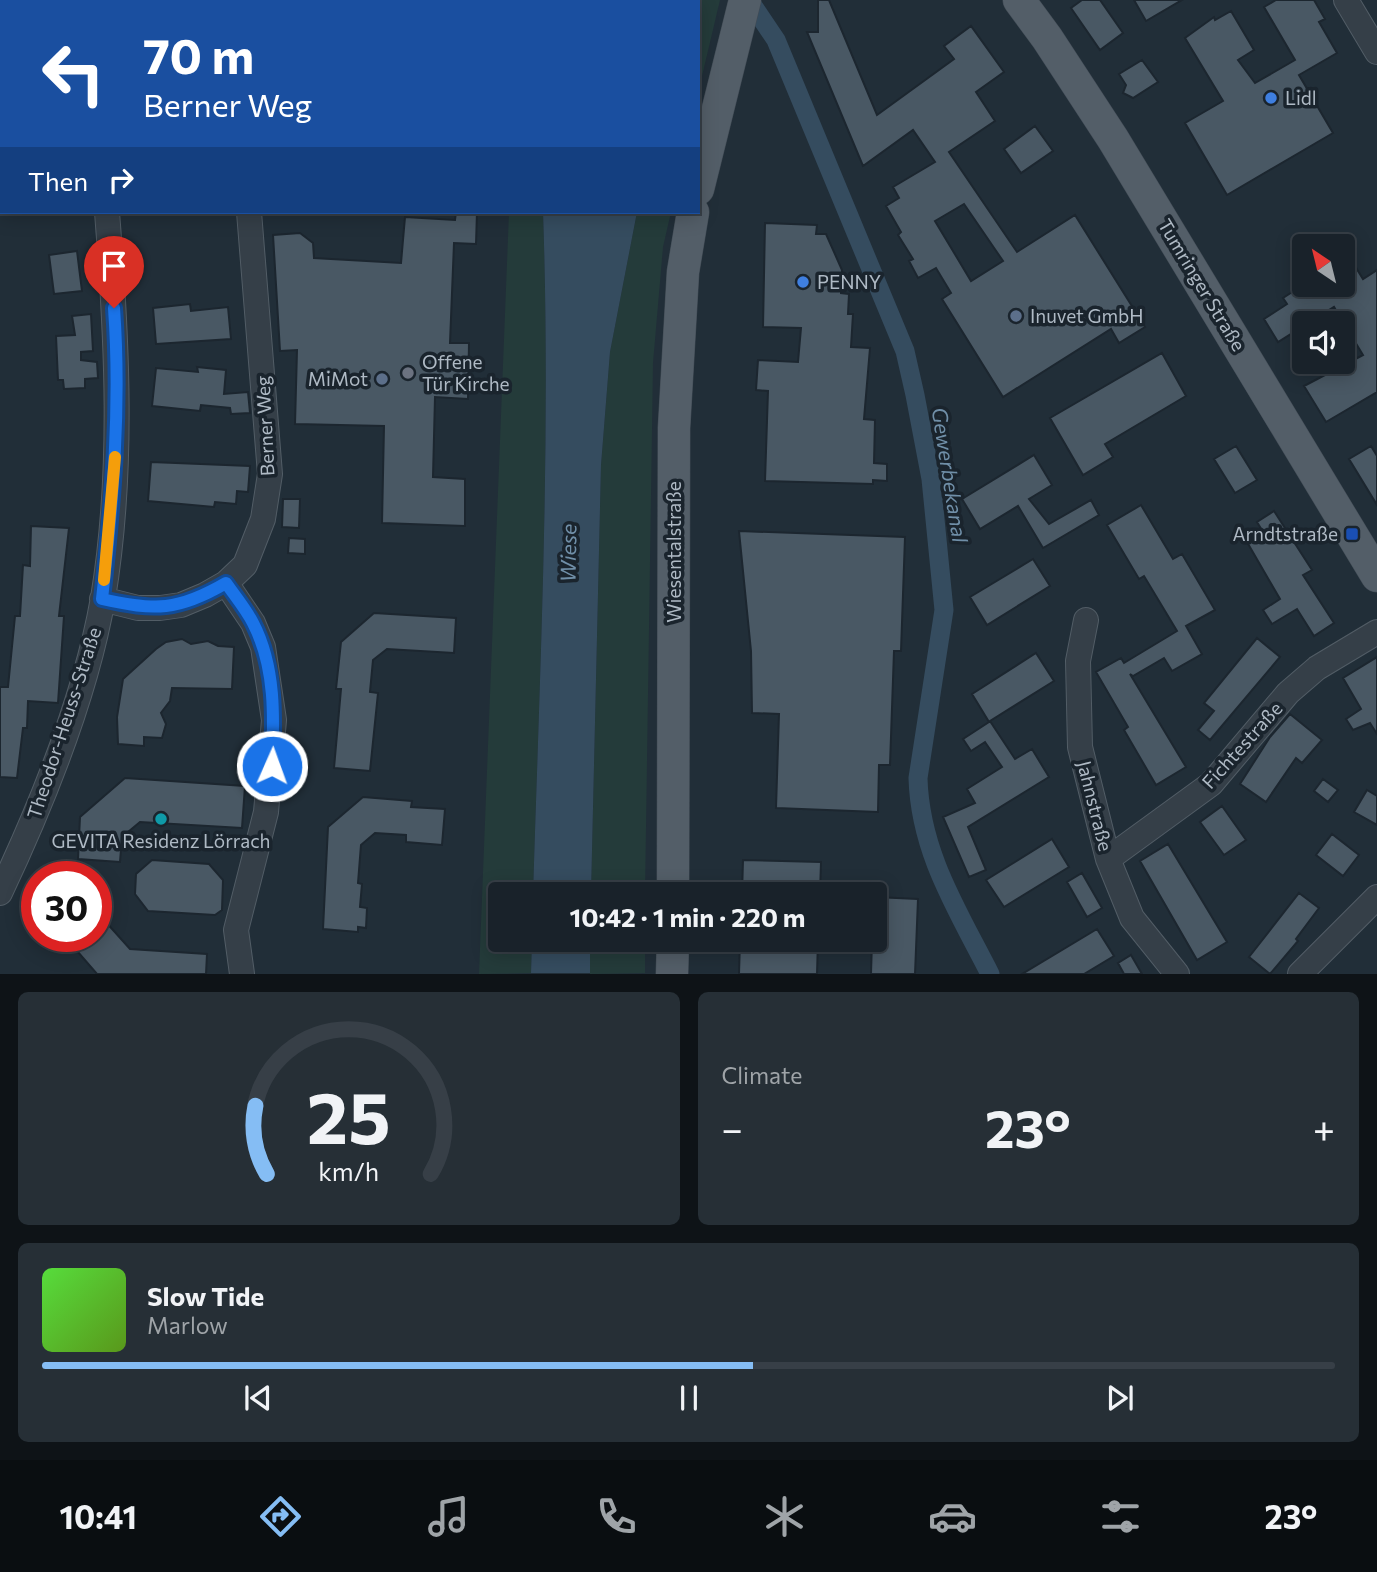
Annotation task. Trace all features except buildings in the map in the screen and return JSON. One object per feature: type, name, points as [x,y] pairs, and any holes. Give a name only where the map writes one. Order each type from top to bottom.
[{"type":"main road","name":"Tumringer Straße","points":[[1019,0],[1113,139],[1377,576]]},
{"type":"main road","points":[[700,181],[743,12]]},
{"type":"main road","name":"Wiesentalstraße","points":[[673,882],[674,428],[684,272],[693,214]]},
{"type":"main road","points":[[672,974],[673,952]]},
{"type":"street","points":[[1346,0],[1377,52]]},
{"type":"street","name":"Theodor-Heuss-Straße","points":[[0,893],[40,809],[79,687],[102,599],[111,511],[118,360],[107,214]]},
{"type":"street","name":"Berner Weg","points":[[102,599],[138,607],[160,608],[181,605],[226,583],[245,565],[263,519],[270,474],[249,214]]},
{"type":"street","points":[[226,583],[253,623],[263,647],[274,720],[266,812],[236,930],[242,974]]},
{"type":"street","name":"Jahnstraße","points":[[1086,620],[1077,661],[1080,747],[1108,859],[1132,918],[1177,974]]},
{"type":"street","name":"Fichtestraße","points":[[1108,859],[1211,784],[1287,693],[1317,668],[1377,632]]},
{"type":"street","points":[[1300,974],[1377,897]]},
{"type":"green space","points":[[700,0],[720,0],[700,85]]},
{"type":"green space","points":[[509,214],[543,214],[546,382],[541,638],[533,882],[488,882],[488,952],[532,952],[531,973],[479,974]]},
{"type":"green space","points":[[637,214],[671,214],[663,247],[653,363],[645,882],[591,882],[601,465],[610,352]]},
{"type":"green space","points":[[590,952],[645,952],[645,973],[590,974]]},
{"type":"water","name":"Wiese","points":[[543,214],[637,214],[610,352],[601,465],[591,882],[533,882],[546,382]]},
{"type":"water","points":[[532,952],[590,952],[590,973],[531,973]]},
{"type":"waterway","name":"Gewerbekanal","points":[[749,0],[776,40],[905,351],[931,479],[944,610],[918,778],[920,805],[925,831],[942,879],[990,974]]},
{"type":"slow traffic","points":[[104,580],[115,457]]},
{"type":"place","name":"Lidl","points":[[1271,98]]},
{"type":"place","name":"PENNY","points":[[803,282]]},
{"type":"place","name":"Inuvet GmbH","points":[[1016,316]]},
{"type":"place","name":"Offene Tür Kirche","points":[[408,373]]},
{"type":"place","name":"MiMot","points":[[382,379]]},
{"type":"place","name":"Arndtstraße","points":[[1352,534]]},
{"type":"place","name":"GEVITA Residenz Lörrach","points":[[161,819]]},
{"type":"route","points":[[114,308],[118,360],[115,444],[102,599],[138,607],[160,608],[181,605],[226,583],[253,623],[263,647],[274,720],[272,766]]}]
